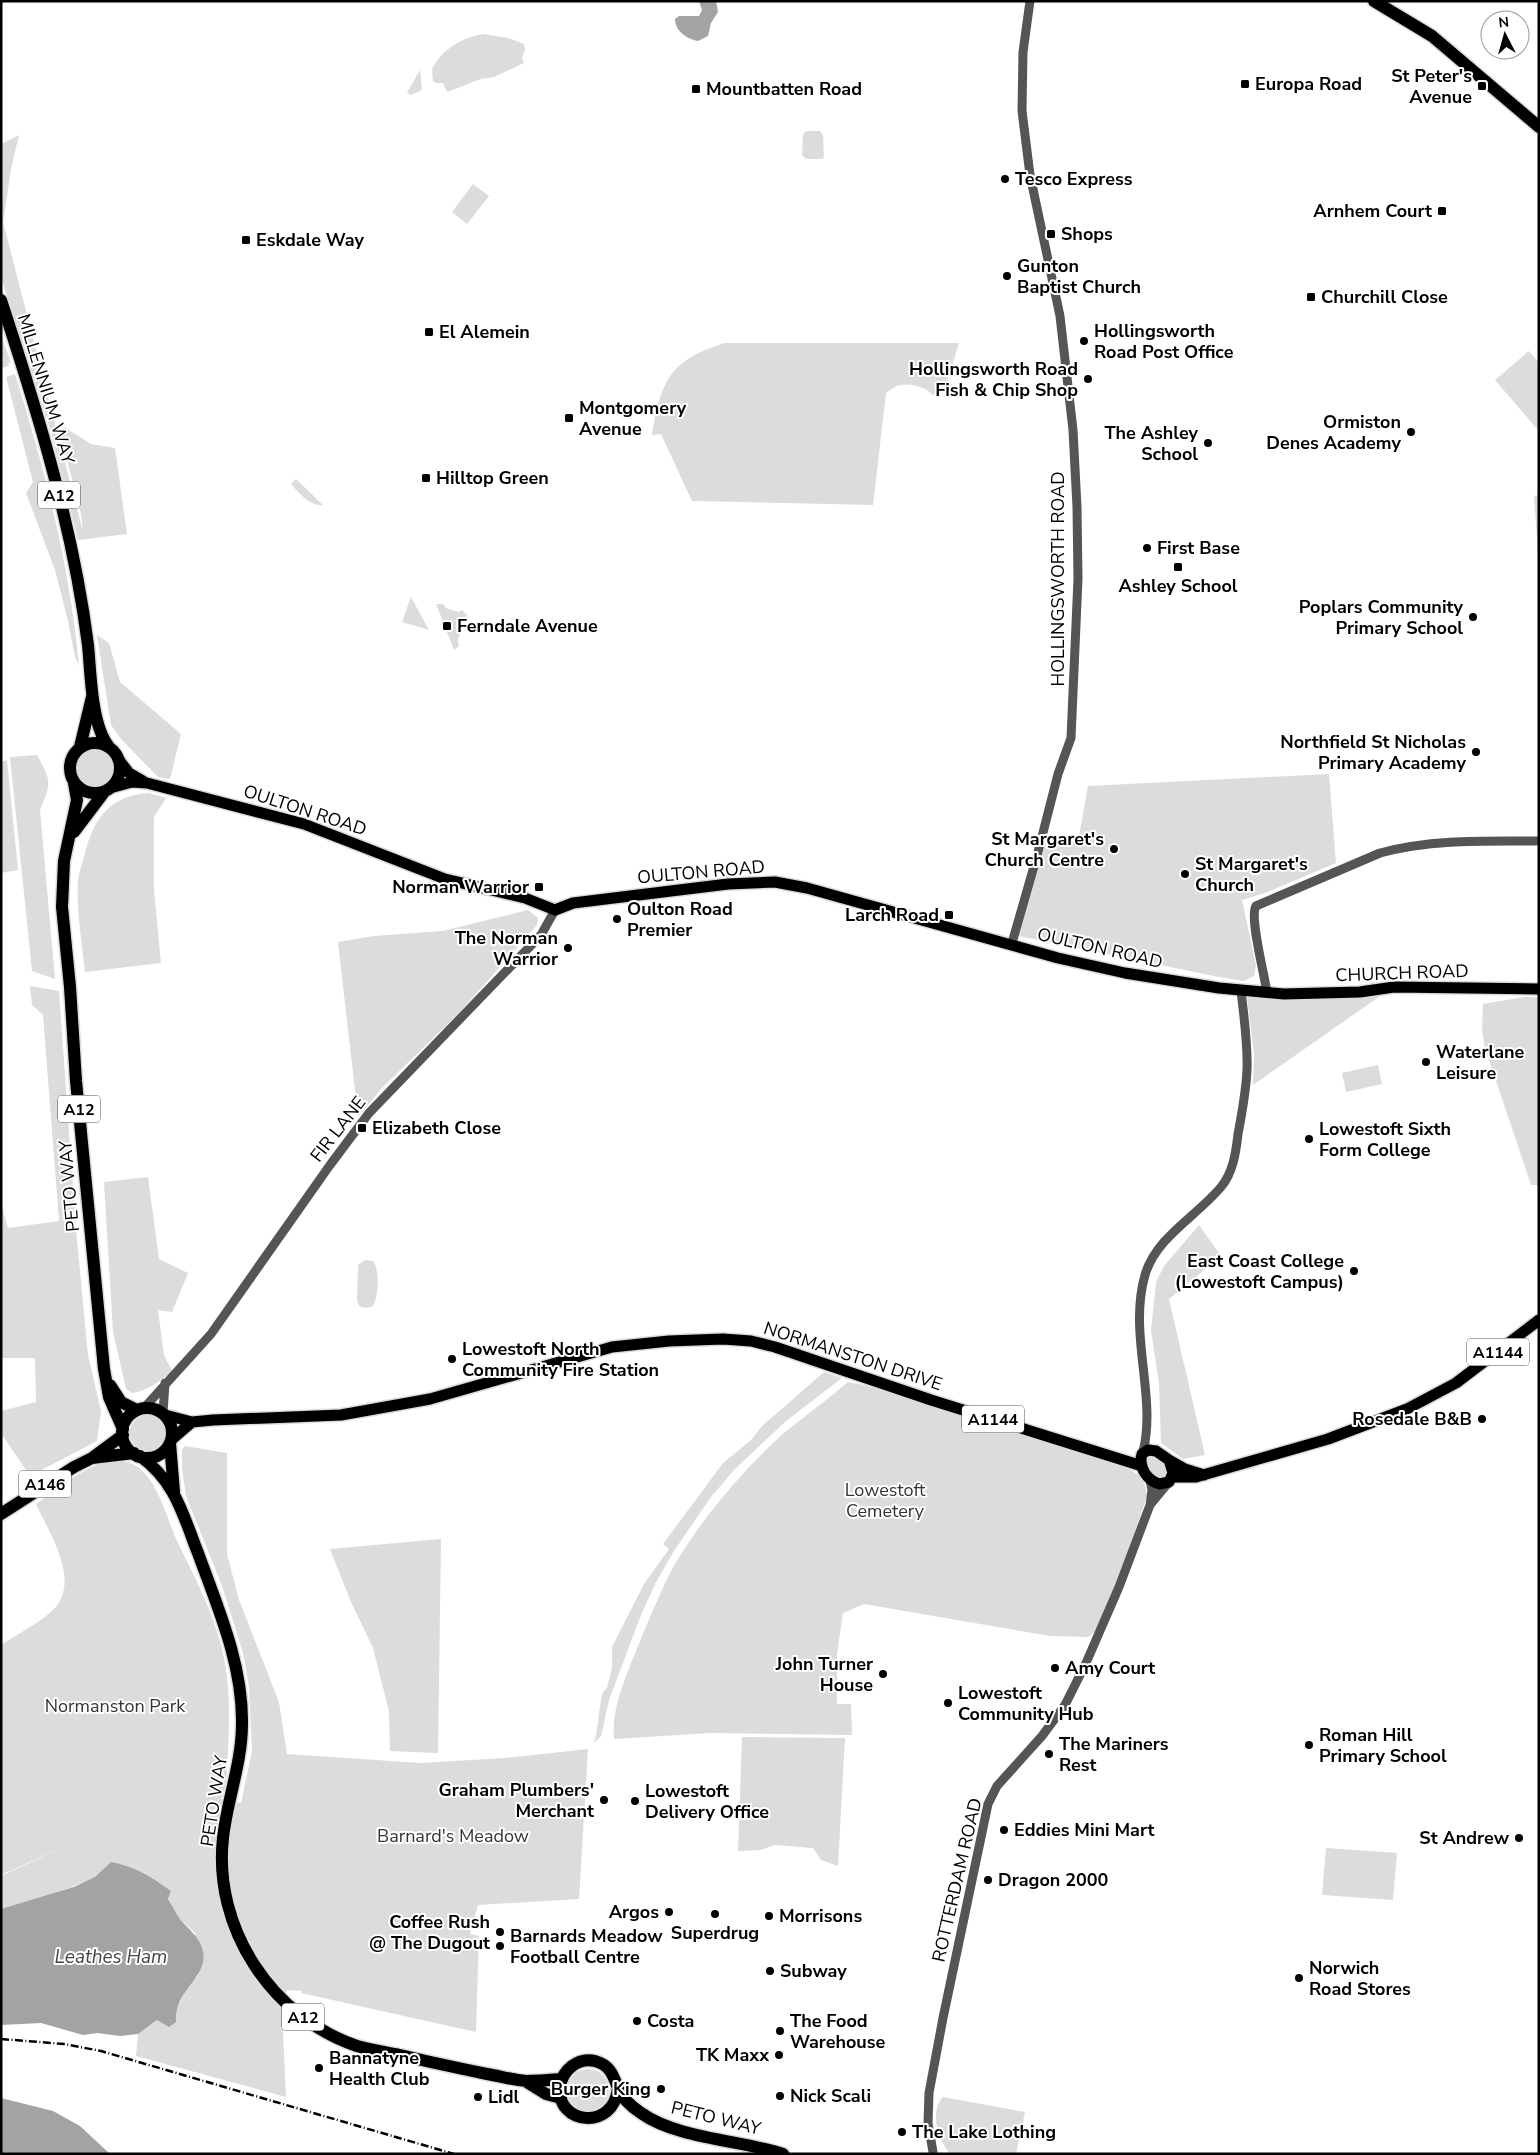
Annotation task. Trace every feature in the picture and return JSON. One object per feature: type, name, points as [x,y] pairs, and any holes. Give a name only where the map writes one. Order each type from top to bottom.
[{"type":"highway","points":[[1374,1],[1432,36],[1539,127]]},
{"type":"highway","name":"MILLENNIUM WAY","points":[[1,300],[40,422],[60,499],[83,614],[92,694],[102,739],[109,747]]},
{"type":"highway","name":"MILLENNIUM WAY","points":[[80,747],[92,694]]},
{"type":"highway","points":[[92,743],[104,744],[109,747],[119,760],[120,772],[115,784],[108,790],[91,793],[79,788],[74,783],[70,775],[70,763],[75,752],[80,747],[92,743]]},
{"type":"highway","name":"PETO WAY","points":[[74,783],[77,800],[62,875],[62,907],[70,987],[76,1081],[105,1379],[109,1396],[123,1432]]},
{"type":"highway","name":"PETO WAY","points":[[69,840],[79,824],[108,790]]},
{"type":"highway","name":"PETO WAY","points":[[105,1379],[121,1402],[140,1409]]},
{"type":"highway","points":[[151,1408],[164,1414],[172,1426],[170,1442],[161,1454],[147,1457],[137,1455],[126,1446],[123,1432],[127,1418],[140,1409],[151,1408]]},
{"type":"highway","name":"A146","points":[[1,1514],[74,1467],[92,1458],[123,1432]]},
{"type":"highway","name":"PETO WAY","points":[[170,1442],[174,1492],[228,1636],[240,1688],[242,1725],[240,1746],[225,1824],[222,1851],[223,1879],[226,1904],[244,1948],[259,1973],[290,2007],[323,2030],[356,2045],[525,2081],[562,2079]]},
{"type":"highway","name":"PETO WAY","points":[[137,1455],[157,1470],[174,1492]]},
{"type":"highway","name":"A146","points":[[92,1458],[137,1455]]},
{"type":"highway","points":[[590,2060],[602,2064],[614,2074],[618,2088],[614,2104],[610,2110],[598,2117],[581,2118],[573,2114],[561,2098],[562,2079],[566,2071],[574,2065],[590,2060]]},
{"type":"highway","name":"PETO WAY","points":[[525,2081],[546,2094],[561,2098]]},
{"type":"highway","name":"PETO WAY","points":[[618,2088],[626,2100],[642,2114],[662,2123],[690,2133],[783,2154]]},
{"type":"highway","name":"PETO WAY","points":[[610,2110],[642,2114]]},
{"type":"main road","name":"OULTON ROAD","points":[[119,760],[128,773],[147,783]]},
{"type":"main road","name":"OULTON ROAD","points":[[108,790],[132,782],[147,783],[304,824],[445,879],[532,900],[555,910],[573,903],[711,886],[775,882],[807,888],[970,934],[1012,943],[1058,958],[1125,972],[1241,991],[1267,993]]},
{"type":"main road","name":"CHURCH ROAD","points":[[1267,993],[1360,992],[1394,987],[1539,988]]},
{"type":"main road","name":"A1144","points":[[1170,1480],[1190,1479],[1328,1439],[1407,1409],[1456,1383],[1539,1320]]},
{"type":"main road","name":"NORMANSTON DRIVE","points":[[164,1414],[192,1422],[317,1417],[357,1413],[430,1399],[612,1347],[668,1341],[751,1340],[1054,1440],[1142,1466]]},
{"type":"main road","points":[[170,1442],[192,1422]]},
{"type":"main road","points":[[1169,1460],[1172,1469],[1170,1480],[1159,1484],[1150,1480],[1142,1466],[1143,1453],[1156,1451],[1185,1469],[1204,1474]]},
{"type":"main road","name":"NORMANSTON DRIVE","points":[[1115,1457],[1143,1453]]},
{"type":"street","name":"HOLLINGSWORTH ROAD","points":[[1012,943],[1058,774],[1071,738],[1078,579],[1078,507],[1073,430],[1060,316],[1030,175],[1022,110],[1023,52],[1030,1]]},
{"type":"street","points":[[1267,993],[1254,924],[1253,911],[1256,906],[1380,853],[1398,848],[1448,842],[1539,841]]},
{"type":"street","name":"FIR LANE","points":[[140,1409],[211,1334],[369,1113],[541,935],[555,910]]},
{"type":"street","points":[[1143,1453],[1147,1434],[1139,1312],[1145,1273],[1153,1257],[1173,1232],[1222,1186],[1236,1155],[1246,1086],[1246,1042],[1241,991]]},
{"type":"street","points":[[164,1414],[165,1383]]},
{"type":"street","points":[[1147,1434],[1156,1451]]},
{"type":"street","name":"ROTTERDAM ROAD","points":[[933,2153],[928,2123],[930,2093],[943,2018],[988,1804],[997,1786],[1042,1736],[1065,1705],[1086,1663],[1119,1587],[1150,1505],[1152,1490],[1150,1480]]},
{"type":"street","name":"ROTTERDAM ROAD","points":[[1150,1505],[1170,1480]]},
{"type":"green space","points":[[483,34],[508,38],[524,44],[525,50],[522,58],[524,63],[494,77],[481,79],[447,92],[443,83],[433,81],[432,69],[447,50],[468,38]]},
{"type":"green space","points":[[420,70],[422,90],[411,95],[407,93]]},
{"type":"green space","points":[[806,131],[820,131],[823,135],[824,157],[822,159],[806,159],[802,155],[803,134]]},
{"type":"green space","points":[[19,135],[11,169],[3,222],[83,532],[81,514],[60,433],[64,427],[91,444],[115,448],[127,534],[78,540],[51,432],[3,283],[1,273],[1,144]]},
{"type":"green space","points":[[473,184],[489,196],[467,224],[452,212]]},
{"type":"green space","points":[[1,335],[11,363],[8,363],[9,366],[1,368]]},
{"type":"green space","points":[[725,343],[959,343],[944,392],[933,395],[913,385],[900,385],[886,393],[873,505],[692,501],[661,434],[652,435],[655,416],[665,386],[671,375],[680,365],[706,350]]},
{"type":"green space","points":[[1529,351],[1539,363],[1538,430],[1495,380]]},
{"type":"green space","points":[[15,374],[46,482],[63,555],[79,666],[75,657],[55,570],[26,493],[33,482],[6,377]]},
{"type":"green space","points":[[296,479],[323,505],[314,504],[301,495],[291,484]]},
{"type":"green space","points":[[1539,495],[1539,567],[1534,496]]},
{"type":"green space","points":[[411,597],[429,630],[402,622]]},
{"type":"green space","points":[[436,604],[443,604],[446,608],[459,612],[462,610],[467,615],[458,640],[459,646],[454,650]]},
{"type":"green space","points":[[97,635],[109,643],[120,682],[181,734],[170,779],[158,777],[121,739],[111,725]]},
{"type":"green space","points":[[95,747],[110,753],[116,768],[110,783],[95,789],[80,783],[74,768],[80,753]]},
{"type":"green space","points":[[37,755],[48,782],[47,793],[40,810],[55,979],[32,971],[10,757]]},
{"type":"green space","points":[[7,760],[18,870],[1,873],[1,762]]},
{"type":"green space","points":[[1329,774],[1336,863],[1265,893],[1242,900],[1256,965],[1254,976],[1244,981],[1219,977],[1019,936],[1047,838],[1078,842],[1088,786]]},
{"type":"green space","points":[[149,793],[166,798],[154,817],[154,891],[161,963],[85,972],[78,902],[78,880],[92,832],[105,812],[113,805],[135,795]]},
{"type":"green space","points":[[528,910],[538,918],[537,925],[458,1014],[382,1088],[358,1117],[338,942],[374,936],[442,931]]},
{"type":"green space","points":[[30,986],[59,991],[76,1229],[88,1355],[101,1411],[97,1441],[30,1476],[1,1433],[1,1411],[36,1402],[35,1358],[1,1358],[1,1204],[8,1228],[59,1221],[43,1015],[32,1005]]},
{"type":"green space","points":[[1383,994],[1253,1085],[1254,1055],[1247,998]]},
{"type":"green space","points":[[1524,997],[1539,997],[1539,1185],[1531,1185],[1485,1048],[1482,1030],[1483,1004]]},
{"type":"green space","points":[[1378,1065],[1382,1084],[1346,1092],[1342,1073]]},
{"type":"green space","points":[[148,1177],[159,1259],[188,1273],[172,1312],[158,1310],[164,1355],[172,1371],[154,1385],[132,1393],[126,1389],[113,1332],[104,1182]]},
{"type":"green space","points":[[1199,1225],[1221,1256],[1169,1299],[1205,1455],[1183,1459],[1161,1443],[1159,1383],[1151,1331],[1156,1282],[1164,1266]]},
{"type":"green space","points":[[365,1260],[373,1261],[377,1270],[378,1284],[376,1298],[372,1307],[365,1308],[359,1306],[357,1300],[358,1265]]},
{"type":"green space","points":[[824,1372],[842,1378],[786,1421],[734,1470],[711,1497],[674,1551],[656,1582],[641,1615],[609,1700],[601,1736],[594,1743],[601,1698],[607,1688],[612,1668],[612,1647],[644,1584],[669,1549],[663,1544],[723,1463],[751,1440],[762,1426]]},
{"type":"green space","name":"Lowestoft Cemetery","points":[[848,1382],[864,1385],[1120,1465],[1139,1476],[1145,1484],[1147,1496],[1125,1561],[1097,1630],[1088,1637],[1050,1636],[864,1604],[843,1613],[837,1654],[837,1704],[851,1704],[852,1735],[711,1733],[614,1739],[617,1705],[628,1672],[669,1575],[691,1538],[736,1481],[768,1448]]},
{"type":"green space","points":[[148,1415],[155,1416],[161,1420],[165,1426],[165,1440],[161,1446],[155,1450],[148,1451],[141,1450],[135,1446],[131,1440],[130,1433],[131,1426],[135,1420],[141,1416]]},
{"type":"green space","points":[[185,1446],[227,1453],[227,1554],[239,1600],[279,1702],[287,1754],[421,1763],[505,1758],[588,1749],[579,1899],[478,1905],[470,1934],[479,1936],[476,2032],[301,1993],[302,1991],[287,1990],[282,2010],[286,2097],[136,2056],[138,2034],[157,2020],[175,2013],[188,1985],[198,1976],[195,1933],[180,1919],[168,1898],[171,1892],[111,1862],[95,1878],[51,1895],[1,1909],[1,1876],[70,1844],[1,1875],[1,1645],[48,1615],[61,1598],[64,1585],[64,1571],[55,1543],[36,1504],[78,1474],[90,1468],[114,1461],[126,1462],[136,1466],[145,1473],[152,1483],[164,1507],[177,1541],[208,1607],[222,1649],[228,1687],[229,1725],[227,1775],[221,1799],[241,1803],[252,1751],[249,1686],[243,1653],[222,1586],[186,1496],[182,1469],[182,1450]]},
{"type":"green space","points":[[1146,1456],[1158,1459],[1164,1465],[1166,1477],[1160,1481],[1146,1469]]},
{"type":"green space","points":[[441,1539],[438,1753],[390,1751],[389,1711],[373,1648],[351,1602],[330,1549]]},
{"type":"green space","points":[[742,1737],[845,1738],[838,1866],[821,1860],[813,1848],[775,1845],[761,1850],[738,1851]]},
{"type":"green space","points":[[1326,1848],[1397,1853],[1393,1900],[1322,1895]]},
{"type":"green space","points":[[584,2069],[592,2069],[603,2075],[609,2090],[603,2105],[592,2111],[584,2111],[573,2105],[567,2094],[567,2086],[573,2075]]},
{"type":"green space","points":[[943,2097],[1025,2112],[1016,2154],[950,2154],[939,2134],[936,2118],[936,2110]]},
{"type":"water","points":[[699,1],[716,1],[718,12],[711,23],[708,36],[698,41],[682,34],[677,27],[675,19],[679,16],[699,16],[702,10]]},
{"type":"water","name":"Leathes Ham","points":[[111,1862],[142,1873],[171,1891],[168,1899],[180,1919],[197,1937],[201,1946],[203,1961],[201,1969],[180,2001],[176,2022],[169,2027],[157,2020],[138,2034],[120,2036],[97,2033],[83,2035],[41,2023],[1,2025],[1,1909],[74,1887],[95,1877]]},
{"type":"water","points":[[1,2098],[53,2111],[80,2126],[110,2154],[1,2154]]},
{"type":"railway","points":[[1,2039],[64,2044],[101,2051],[454,2154]]},
{"type":"place","name":"Europa Road","points":[[1245,84]]},
{"type":"place","name":"St Peter's Avenue","points":[[1482,86]]},
{"type":"place","name":"Mountbatten Road","points":[[696,89]]},
{"type":"place","name":"Tesco Express","points":[[1005,179]]},
{"type":"place","name":"Arnhem Court","points":[[1442,211]]},
{"type":"place","name":"Shops","points":[[1051,234]]},
{"type":"place","name":"Eskdale Way","points":[[246,240]]},
{"type":"place","name":"Gunton Baptist Church","points":[[1007,276]]},
{"type":"place","name":"Churchill Close","points":[[1311,297]]},
{"type":"place","name":"El Alemein","points":[[429,332]]},
{"type":"place","name":"Hollingsworth Road Post Office","points":[[1084,341]]},
{"type":"place","name":"Hollingsworth Road Fish & Chip Shop","points":[[1088,379]]},
{"type":"place","name":"Montgomery Avenue","points":[[569,418]]},
{"type":"place","name":"Ormiston Denes Academy","points":[[1411,432]]},
{"type":"place","name":"The Ashley School","points":[[1208,443]]},
{"type":"place","name":"Hilltop Green","points":[[426,478]]},
{"type":"place","name":"First Base","points":[[1147,548]]},
{"type":"place","name":"Ashley School","points":[[1178,567]]},
{"type":"place","name":"Poplars Community Primary School","points":[[1473,617]]},
{"type":"place","name":"Ferndale Avenue","points":[[447,626]]},
{"type":"place","name":"Northfield St Nicholas Primary Academy","points":[[1476,752]]},
{"type":"place","name":"St Margaret's Church Centre","points":[[1114,849]]},
{"type":"place","name":"St Margaret's Church","points":[[1185,874]]},
{"type":"place","name":"Norman Warrior","points":[[539,887]]},
{"type":"place","name":"Larch Road","points":[[949,915]]},
{"type":"place","name":"Oulton Road Premier","points":[[617,919]]},
{"type":"place","name":"The Norman Warrior","points":[[568,948]]},
{"type":"place","name":"Waterlane Leisure","points":[[1426,1062]]},
{"type":"place","name":"Elizabeth Close","points":[[362,1128]]},
{"type":"place","name":"Lowestoft Sixth Form College","points":[[1309,1139]]},
{"type":"place","name":"East Coast College (Lowestoft Campus)","points":[[1354,1271]]},
{"type":"place","name":"Lowestoft North Community Fire Station","points":[[452,1359]]},
{"type":"place","name":"Rosedale B&B","points":[[1482,1419]]},
{"type":"place","name":"Amy Court","points":[[1055,1668]]},
{"type":"place","name":"John Turner House","points":[[883,1674]]},
{"type":"place","name":"Lowestoft Community Hub","points":[[948,1703]]},
{"type":"place","name":"Roman Hill Primary School","points":[[1309,1745]]},
{"type":"place","name":"The Mariners Rest","points":[[1049,1754]]},
{"type":"place","name":"Graham Plumbers' Merchant","points":[[604,1800]]},
{"type":"place","name":"Lowestoft Delivery Office","points":[[635,1801]]},
{"type":"place","name":"Eddies Mini Mart","points":[[1004,1830]]},
{"type":"place","name":"St Andrew","points":[[1519,1838]]},
{"type":"place","name":"Dragon 2000","points":[[988,1880]]},
{"type":"place","name":"Argos","points":[[669,1912]]},
{"type":"place","name":"Superdrug","points":[[715,1914]]},
{"type":"place","name":"Morrisons","points":[[769,1916]]},
{"type":"place","name":"Coffee Rush @ The Dugout","points":[[500,1932]]},
{"type":"place","name":"Barnards Meadow Football Centre","points":[[500,1946]]},
{"type":"place","name":"Subway","points":[[770,1971]]},
{"type":"place","name":"Norwich Road Stores","points":[[1299,1978]]},
{"type":"place","name":"Costa","points":[[637,2021]]},
{"type":"place","name":"The Food Warehouse","points":[[780,2031]]},
{"type":"place","name":"TK Maxx","points":[[779,2055]]},
{"type":"place","name":"Bannatyne Health Club","points":[[319,2068]]},
{"type":"place","name":"Burger King","points":[[661,2089]]},
{"type":"place","name":"Nick Scali","points":[[780,2096]]},
{"type":"place","name":"Lidl","points":[[478,2097]]},
{"type":"place","name":"The Lake Lothing","points":[[902,2132]]},
{"type":"park label","name":"Normanston Park","points":[[115,1706]]},
{"type":"park label","name":"Barnard's Meadow","points":[[453,1836]]}]
